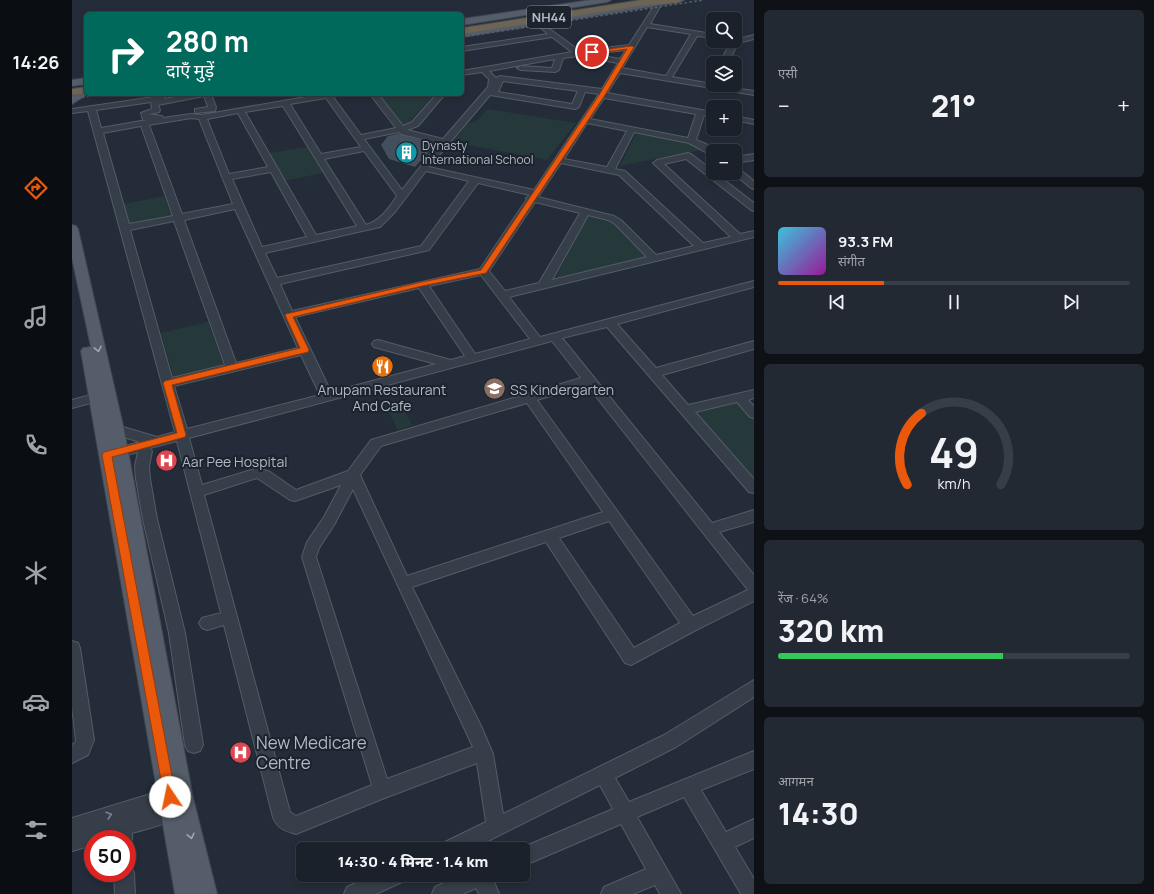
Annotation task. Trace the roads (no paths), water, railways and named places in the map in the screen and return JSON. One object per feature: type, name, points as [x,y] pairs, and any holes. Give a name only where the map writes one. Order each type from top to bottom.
[{"type":"highway","points":[[633,2],[678,0]]},
{"type":"highway","name":"NH44","points":[[464,27],[633,2]]},
{"type":"highway","name":"NH44","points":[[464,27],[633,2],[659,2]]},
{"type":"highway","points":[[72,87],[81,91]]},
{"type":"main road","points":[[464,27],[608,0]]},
{"type":"main road","points":[[464,27],[537,22],[678,0]]},
{"type":"main road","points":[[72,83],[84,81]]},
{"type":"main road","points":[[72,101],[81,91]]},
{"type":"main road","points":[[72,228],[102,396],[116,430],[116,458]]},
{"type":"main road","points":[[72,264],[116,458],[175,803],[201,894]]},
{"type":"street","points":[[289,315],[484,271],[603,93],[659,2]]},
{"type":"street","points":[[537,22],[552,35],[579,54],[668,78],[706,84]]},
{"type":"street","points":[[645,25],[706,35]]},
{"type":"street","points":[[668,78],[695,33]]},
{"type":"street","points":[[464,49],[552,35]]},
{"type":"street","points":[[742,39],[754,37]]},
{"type":"street","points":[[742,41],[754,42]]},
{"type":"street","points":[[464,72],[560,56],[631,47]]},
{"type":"street","points":[[503,66],[555,70],[560,56]]},
{"type":"street","points":[[259,251],[377,225],[387,218],[401,195],[444,142],[492,87],[493,79],[483,69]]},
{"type":"street","points":[[582,90],[575,107],[493,94],[500,78],[603,93],[706,113]]},
{"type":"street","points":[[742,89],[753,91]]},
{"type":"street","points":[[177,96],[154,103],[156,110],[145,113],[146,118],[152,119],[208,114],[212,109],[208,96]]},
{"type":"street","points":[[72,111],[184,96]]},
{"type":"street","points":[[97,131],[240,110],[281,99],[319,96]]},
{"type":"street","points":[[333,96],[359,138],[401,195]]},
{"type":"street","points":[[376,96],[401,129],[444,142]]},
{"type":"street","points":[[359,138],[401,129],[415,124],[439,96]]},
{"type":"street","points":[[281,99],[363,228]]},
{"type":"street","points":[[92,108],[97,131],[126,228],[182,435],[282,817],[288,823],[296,825],[382,790],[478,754],[484,754]]},
{"type":"street","points":[[240,110],[313,239]]},
{"type":"street","points":[[690,141],[701,112]]},
{"type":"street","points":[[208,114],[225,177],[326,397]]},
{"type":"street","points":[[742,119],[754,122]]},
{"type":"street","points":[[585,120],[690,141],[706,148]]},
{"type":"street","points":[[144,123],[232,368]]},
{"type":"street","points":[[610,170],[632,129]]},
{"type":"street","points":[[318,157],[367,148]]},
{"type":"street","points":[[738,238],[657,164],[688,156],[754,208]]},
{"type":"street","points":[[742,159],[754,157]]},
{"type":"street","points":[[557,160],[610,170],[627,177],[701,247]]},
{"type":"street","points":[[423,168],[475,180],[611,218],[618,222],[654,258]]},
{"type":"street","points":[[225,177],[274,169]]},
{"type":"street","points":[[742,176],[754,186]]},
{"type":"street","points":[[273,282],[425,248],[475,180]]},
{"type":"street","points":[[126,228],[238,206]]},
{"type":"street","points":[[544,284],[586,211]]},
{"type":"street","points":[[502,295],[754,234]]},
{"type":"street","points":[[484,271],[537,341]]},
{"type":"street","points":[[422,284],[472,358]]},
{"type":"street","points":[[116,458],[182,435],[754,284]]},
{"type":"street","points":[[609,322],[754,488]]},
{"type":"street","points":[[555,337],[754,586]]},
{"type":"street","points":[[378,344],[451,364]]},
{"type":"street","points":[[654,373],[754,345]]},
{"type":"street","points":[[168,383],[305,350]]},
{"type":"street","points":[[382,790],[309,557],[312,546],[329,521],[353,476],[376,443],[589,380]]},
{"type":"street","points":[[686,410],[754,394]]},
{"type":"street","points":[[72,404],[102,396]]},
{"type":"street","points":[[529,397],[690,625]]},
{"type":"street","points":[[740,397],[754,414]]},
{"type":"street","points":[[116,430],[151,446]]},
{"type":"street","points":[[151,446],[142,466],[143,479],[150,519],[177,633],[194,745]]},
{"type":"street","points":[[197,492],[258,473],[295,496],[353,476]]},
{"type":"street","points":[[353,476],[403,584],[476,732],[484,754],[496,828]]},
{"type":"street","points":[[403,584],[612,515]]},
{"type":"street","points":[[709,530],[754,516]]},
{"type":"street","points":[[550,536],[630,658],[690,625],[754,594]]},
{"type":"street","points":[[207,622],[230,617]]},
{"type":"street","points":[[72,648],[85,740],[82,749],[72,754]]},
{"type":"street","points":[[472,842],[496,828],[670,741],[754,688]]},
{"type":"street","points":[[530,854],[626,812],[754,760]]},
{"type":"street","points":[[603,774],[626,812],[671,894]]},
{"type":"street","points":[[688,786],[752,894]]},
{"type":"street","points":[[72,827],[175,803]]},
{"type":"street","points":[[128,830],[175,803]]},
{"type":"street","points":[[722,842],[754,828]]},
{"type":"street","points":[[72,842],[84,840]]},
{"type":"street","points":[[611,894],[659,873]]},
{"type":"street","points":[[124,882],[125,894]]},
{"type":"street","points":[[354,894],[380,882]]},
{"type":"street","points":[[442,894],[467,882]]},
{"type":"street","points":[[484,882],[489,894]]},
{"type":"railway","points":[[464,37],[704,0]]},
{"type":"railway","points":[[72,99],[92,96]]},
{"type":"place","name":"Dynasty International School","points":[[407,152]]},
{"type":"place","name":"Anupam Restaurant And Cafe","points":[[382,367]]},
{"type":"place","name":"SS Kindergarten","points":[[494,389]]},
{"type":"place","name":"Aar Pee Hospital","points":[[167,461]]},
{"type":"place","name":"New Medicare Centre","points":[[241,752]]}]
